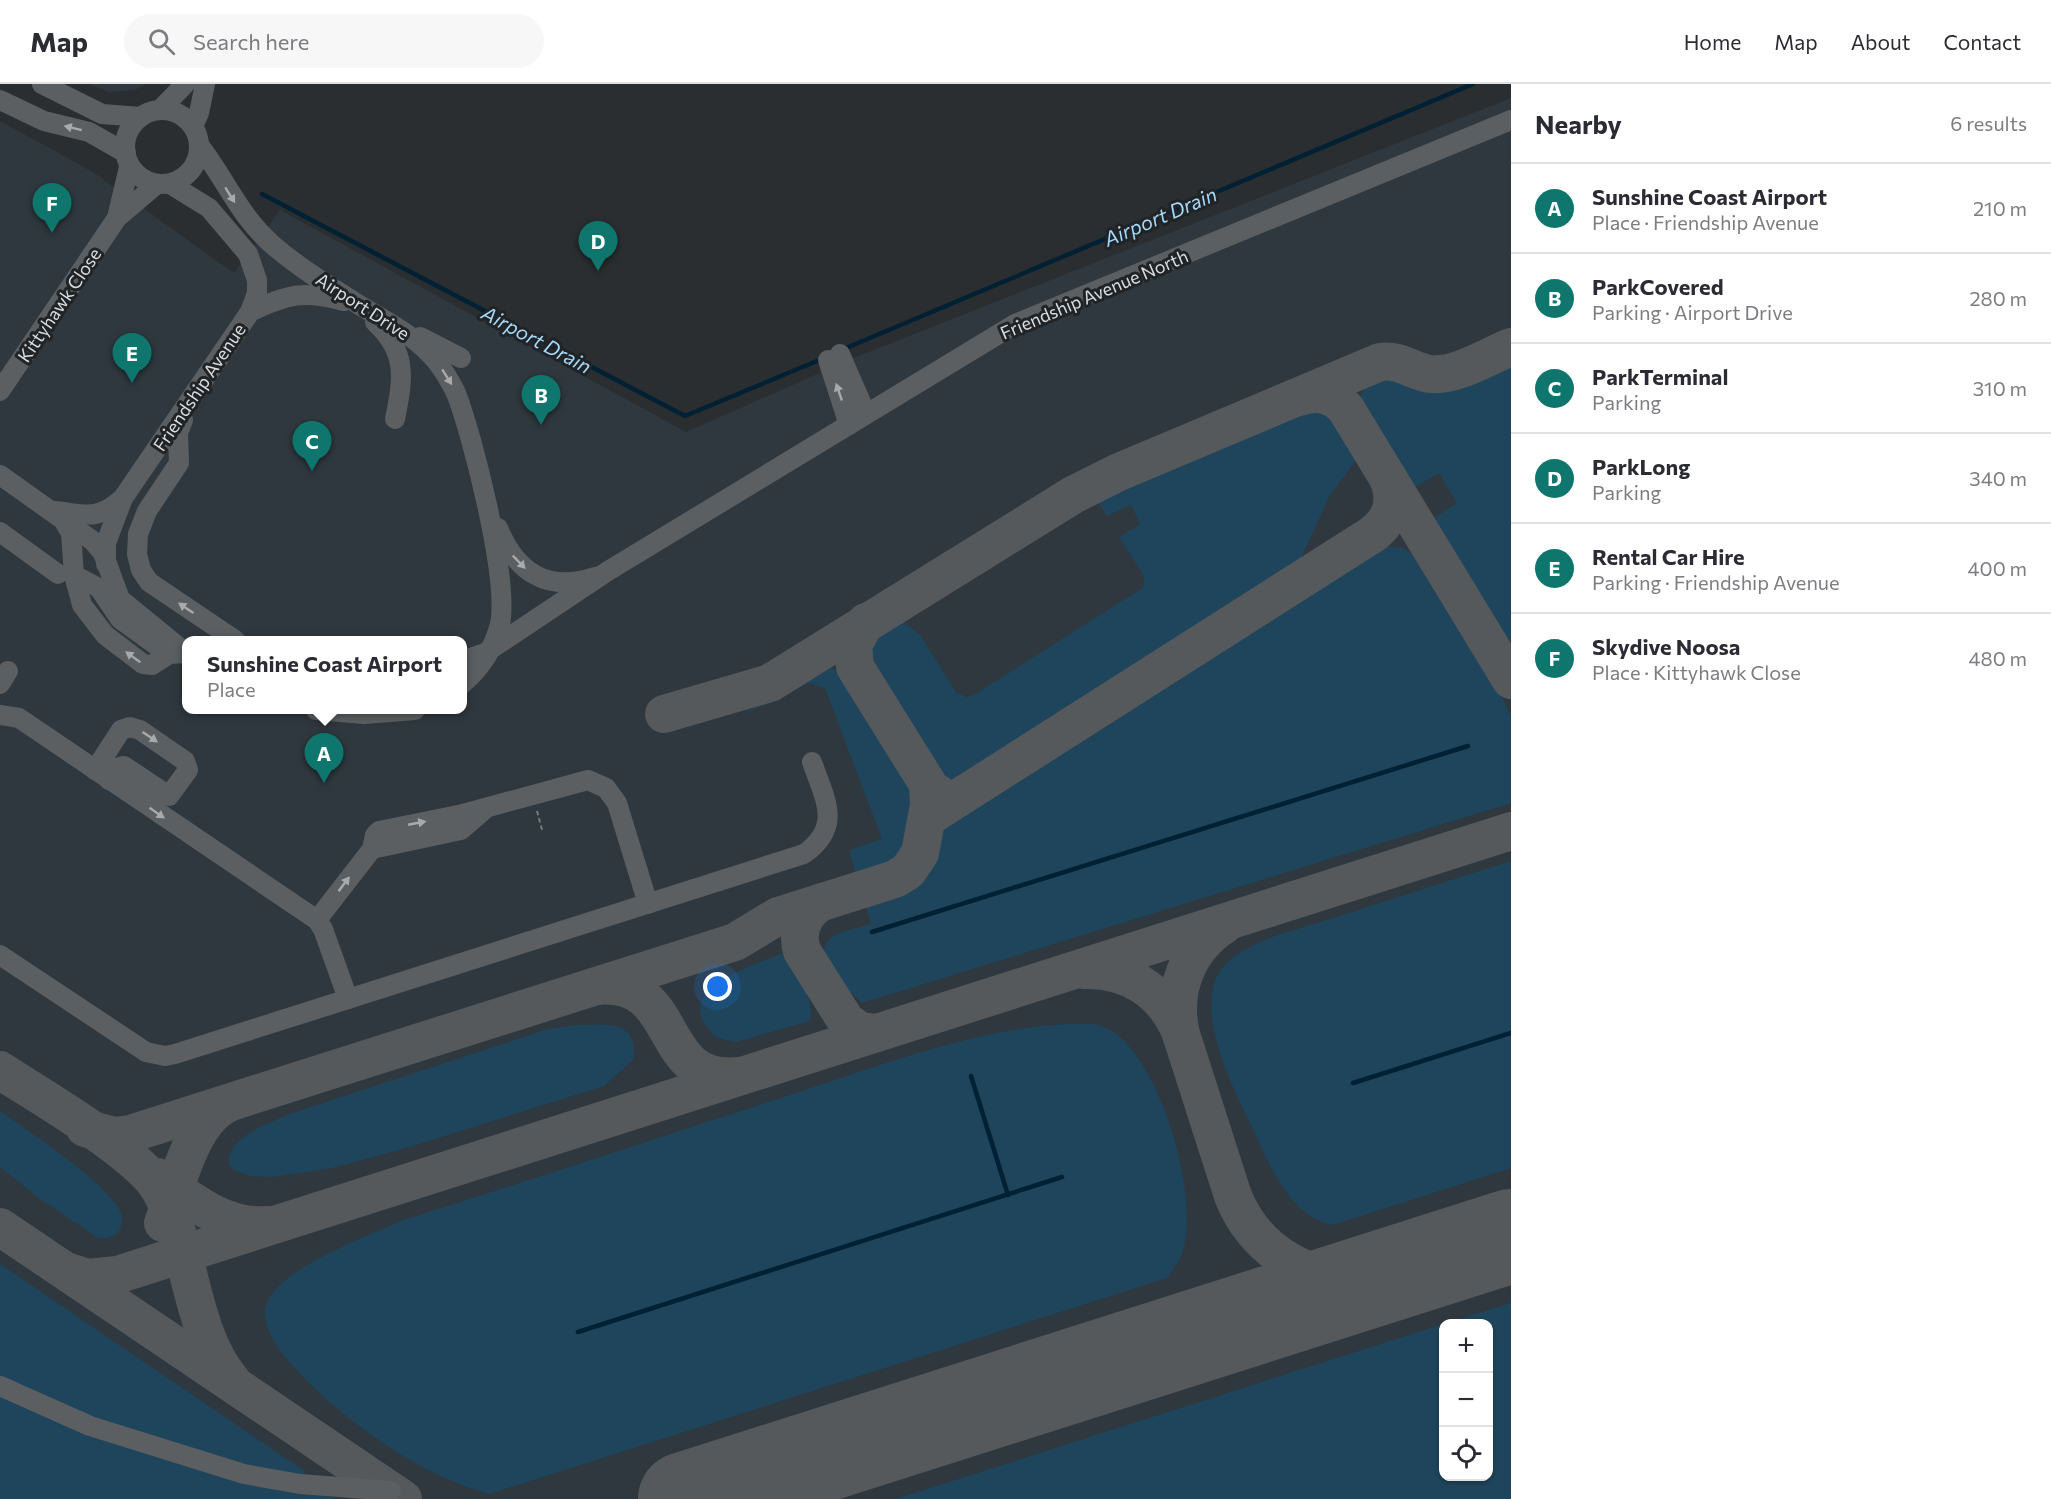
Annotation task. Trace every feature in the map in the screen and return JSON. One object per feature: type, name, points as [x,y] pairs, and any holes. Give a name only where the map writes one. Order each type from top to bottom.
[{"type":"street","points":[[42,84],[102,114],[141,117],[160,110],[185,84]]},
{"type":"street","points":[[193,126],[200,112],[205,84]]},
{"type":"street","points":[[0,100],[44,121],[89,132],[128,160],[147,181],[163,184],[209,208],[248,254],[257,280],[257,293],[250,312]]},
{"type":"street","points":[[160,110],[178,114],[193,126],[200,145],[195,165],[180,180],[163,184]]},
{"type":"street","points":[[128,160],[128,133],[141,117]]},
{"type":"street","name":"Friendship Avenue North","points":[[467,660],[475,658],[608,571],[1015,324],[1511,120]]},
{"type":"street","name":"Airport Drive","points":[[200,145],[240,211],[259,232],[293,260],[390,323],[426,350],[454,390],[483,493]]},
{"type":"street","name":"Kittyhawk Close","points":[[117,218],[128,160]]},
{"type":"street","name":"Kittyhawk Close","points":[[0,391],[117,218],[163,184]]},
{"type":"street","name":"Friendship Avenue","points":[[106,564],[106,543],[123,498],[250,312],[275,300],[298,294],[319,295],[361,306]]},
{"type":"street","points":[[361,306],[393,341],[401,370],[395,419]]},
{"type":"street","points":[[390,323],[461,358]]},
{"type":"street","points":[[849,425],[834,357],[866,414]]},
{"type":"street","points":[[213,368],[180,425],[177,439],[179,463],[147,511],[138,534],[137,554],[141,570],[149,582],[229,636]]},
{"type":"street","points":[[384,390],[393,386],[401,370]]},
{"type":"street","points":[[180,456],[194,475]]},
{"type":"street","name":"Friendship Avenue","points":[[3,485],[59,517],[93,541],[103,553],[117,594],[180,654]]},
{"type":"street","points":[[467,679],[475,672],[492,647],[500,621],[501,591],[483,493]]},
{"type":"street","name":"Friendship Avenue North","points":[[483,493],[504,543],[524,568],[532,574],[542,579],[568,583],[593,578],[608,571]]},
{"type":"street","name":"Friendship Avenue","points":[[59,517],[91,516],[112,507],[123,498]]},
{"type":"street","points":[[59,517],[71,533],[66,574]]},
{"type":"street","points":[[0,532],[66,574],[92,620],[115,644],[143,664],[152,665],[180,654]]},
{"type":"street","points":[[1,713],[19,718],[317,920],[323,929],[348,999]]},
{"type":"street","points":[[0,955],[146,1052],[158,1055],[175,1054],[804,855],[825,836],[828,822],[825,799],[812,762]]},
{"type":"street","points":[[317,920],[372,849],[461,830],[488,807],[588,780],[606,788],[617,803],[648,904]]},
{"type":"street","points":[[0,1386],[90,1426],[244,1474],[300,1484],[391,1491]]},
{"type":"shaded area","points":[[89,84],[146,84],[135,90],[108,92]]},
{"type":"shaded area","points":[[1511,98],[1511,1499],[0,1499],[0,121],[93,172],[234,273],[280,210],[686,432],[851,359]]},
{"type":"shaded area","points":[[1511,360],[1511,655],[1429,521],[1457,503],[1439,473],[1410,490],[1361,413],[1360,402],[1365,387],[1372,378],[1381,374],[1441,386],[1468,379]]},
{"type":"shaded area","points":[[1318,409],[1333,415],[1356,460],[1329,497],[1298,565],[1287,579],[968,782],[950,784],[941,780],[868,665],[866,648],[868,641],[877,630],[897,616],[920,635],[956,692],[966,697],[974,695],[1144,587],[1144,576],[1119,537],[1140,524],[1131,505],[1107,516],[1094,496],[1284,416]]},
{"type":"shaded area","points":[[1382,546],[1403,548],[1422,561],[1483,658],[1511,716],[1511,803],[862,1003],[840,982],[827,964],[824,954],[825,946],[831,938],[840,933],[871,924],[864,900],[898,889],[918,877],[930,857],[938,822],[1362,553]]},
{"type":"shaded area","points":[[824,666],[838,670],[848,677],[913,780],[915,789],[915,820],[910,841],[905,850],[891,864],[857,877],[849,850],[882,839],[825,688],[809,683],[741,716],[815,668]]},
{"type":"shaded area","points":[[1511,861],[1511,1168],[1333,1225],[1317,1220],[1291,1199],[1281,1184],[1264,1153],[1228,1074],[1215,1036],[1212,1018],[1211,1000],[1218,974],[1225,964],[1238,954],[1277,935]]},
{"type":"shaded area","points":[[785,952],[807,995],[810,1004],[810,1021],[736,1042],[717,1038],[703,1021],[700,1006],[706,994],[718,983],[735,973]]},
{"type":"shaded area","points":[[599,1024],[618,1027],[626,1031],[631,1038],[634,1047],[633,1060],[604,1086],[403,1149],[332,1168],[273,1177],[250,1176],[234,1170],[229,1164],[230,1154],[243,1138],[252,1131],[284,1116],[548,1029]]},
{"type":"shaded area","points":[[1094,1024],[1116,1034],[1135,1054],[1150,1077],[1173,1134],[1186,1195],[1187,1222],[1181,1255],[1167,1278],[489,1494],[456,1483],[425,1468],[388,1447],[366,1431],[294,1368],[276,1345],[266,1324],[266,1305],[274,1291],[288,1278],[327,1254],[404,1220],[936,1048],[976,1037],[1016,1030],[1056,1025]]},
{"type":"shaded area","points":[[0,1111],[102,1188],[121,1213],[121,1224],[117,1233],[109,1237],[98,1238],[39,1198],[0,1167]]},
{"type":"shaded area","points":[[0,1264],[306,1472],[300,1477],[279,1474],[137,1434],[0,1380]]},
{"type":"shaded area","points":[[1511,1303],[1511,1499],[896,1499],[1439,1325],[1439,1481],[1493,1481],[1493,1319],[1459,1319]]},
{"type":"shaded area","points":[[0,1394],[291,1490],[340,1499],[0,1499]]},
{"type":"waterway","name":"Airport Drain","points":[[846,348],[1473,84]]},
{"type":"waterway","name":"Airport Drain","points":[[262,194],[685,416],[817,361]]},
{"type":"waterway","points":[[872,932],[1468,746]]},
{"type":"waterway","points":[[1353,1083],[1511,1033]]},
{"type":"waterway","points":[[971,1076],[1008,1195]]},
{"type":"waterway","points":[[578,1332],[1062,1177]]},
{"type":"taxiway","points":[[664,714],[770,683],[1073,495],[1119,472],[1380,362],[1394,362],[1430,374],[1440,374],[1472,365],[1511,347]]},
{"type":"taxiway","points":[[1299,397],[1313,394],[1325,395],[1336,400],[1346,409],[1511,680]]},
{"type":"taxiway","points":[[927,818],[1373,534],[1385,522],[1391,509],[1392,494],[1388,478]]},
{"type":"taxiway","points":[[866,622],[853,645],[855,667],[931,789],[946,799]]},
{"type":"taxiway","points":[[85,1128],[114,1136],[130,1134],[735,942],[778,916],[895,879],[908,871],[920,853],[929,805],[928,785]]},
{"type":"taxiway","points":[[66,1271],[88,1278],[117,1275],[1511,831]]},
{"type":"taxiway","points":[[822,902],[810,911],[803,923],[800,936],[802,951],[846,1021],[860,1031],[876,1033]]},
{"type":"taxiway","points":[[1224,925],[1200,946],[1191,959],[1180,987],[1178,1018],[1181,1034],[1233,1196],[1255,1233],[1287,1260],[1306,1269],[1347,1278],[1369,1277],[1403,1270],[1511,1236]]},
{"type":"taxiway","points":[[1083,970],[1114,973],[1142,985],[1164,1004],[1180,1031]]},
{"type":"taxiway","points":[[597,986],[625,988],[644,998],[657,1013],[679,1049],[693,1065],[712,1074],[739,1076]]},
{"type":"taxiway","points":[[0,1070],[87,1126],[132,1159],[149,1175],[160,1190],[170,1212],[207,1339],[218,1361],[232,1381]]},
{"type":"taxiway","points":[[163,1223],[194,1140],[203,1125],[227,1104]]},
{"type":"taxiway","points":[[157,1177],[208,1211],[236,1222],[267,1225]]},
{"type":"taxiway","points":[[0,1227],[403,1499]]},
{"type":"runway","points":[[685,1499],[1511,1236]]},
{"type":"place","name":"Skydive Noosa","points":[[52,233]]},
{"type":"place","name":"ParkLong","points":[[598,271]]},
{"type":"place","name":"Rental Car Hire","points":[[132,383]]},
{"type":"place","name":"ParkCovered","points":[[541,425]]},
{"type":"place","name":"ParkTerminal","points":[[312,471]]},
{"type":"place","name":"Sunshine Coast Airport","points":[[324,783]]}]
